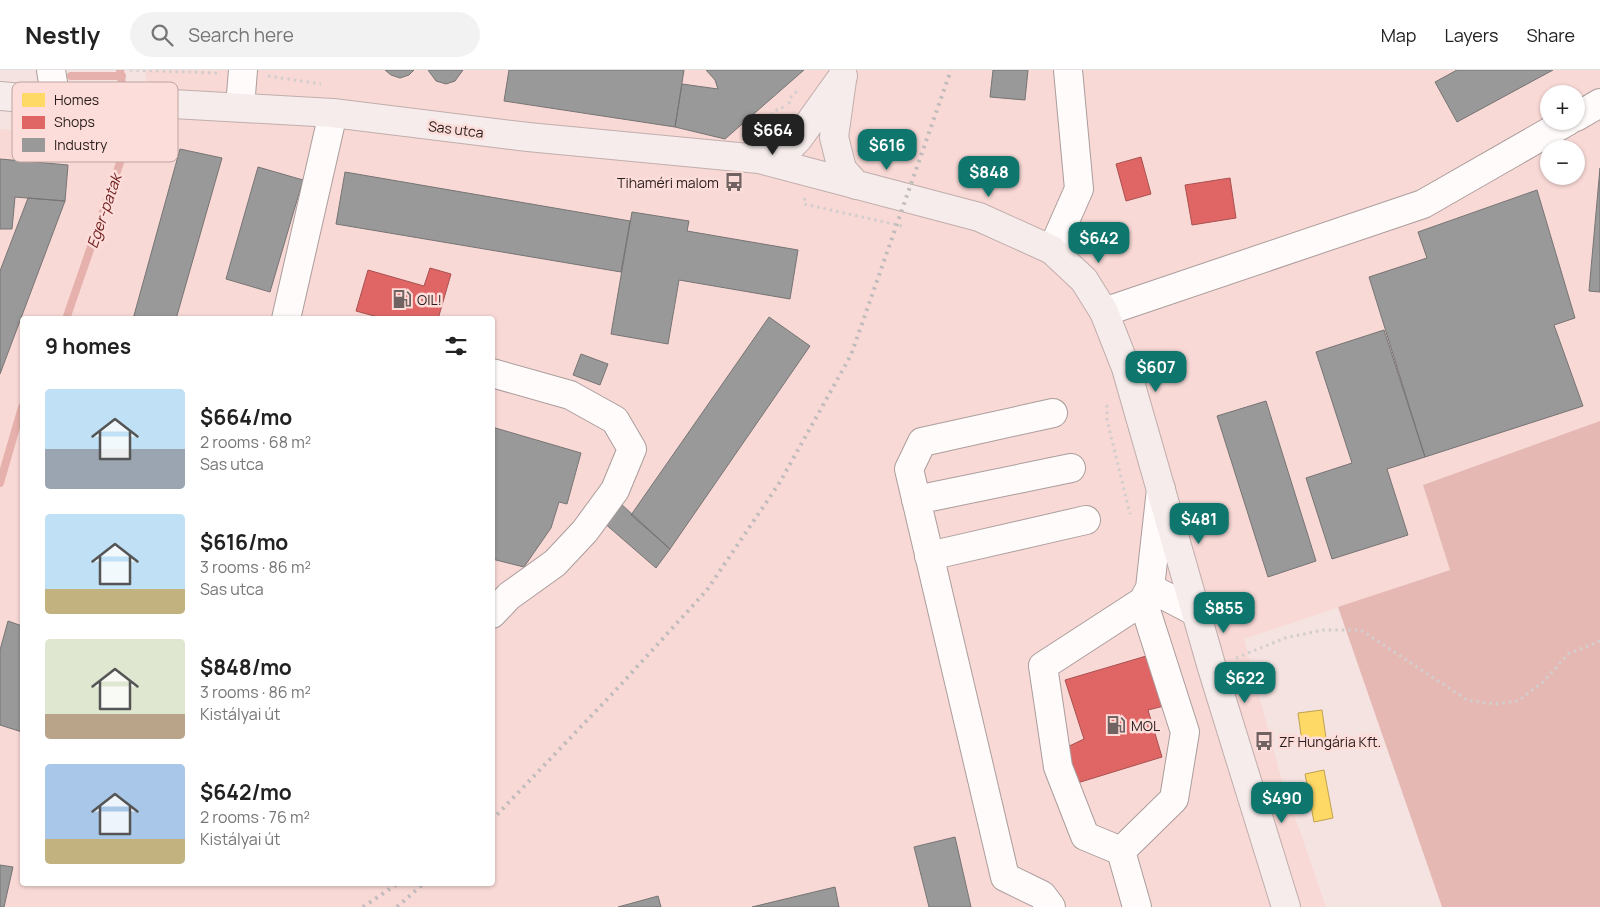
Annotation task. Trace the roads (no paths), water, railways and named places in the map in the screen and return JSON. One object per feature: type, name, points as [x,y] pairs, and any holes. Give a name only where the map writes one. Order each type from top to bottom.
[{"type":"main road","points":[[798,139],[795,156],[809,172],[827,157],[834,137],[843,73]]},
{"type":"main road","points":[[759,159],[781,156],[798,139],[843,73]]},
{"type":"main road","name":"Sas utca","points":[[178,104],[333,113],[528,138],[759,159],[979,217],[1052,250],[1084,280],[1104,312],[1126,368],[1212,668],[1286,907]]},
{"type":"main road","points":[[834,137],[842,169],[856,185]]},
{"type":"street","points":[[240,107],[243,70]]},
{"type":"street","points":[[1052,250],[1079,189],[1068,70]]},
{"type":"street","points":[[1585,112],[1600,103]]},
{"type":"street","points":[[292,316],[333,113]]},
{"type":"street","points":[[1104,312],[1423,204],[1552,130]]},
{"type":"street","points":[[495,374],[570,395],[615,420],[632,448],[615,490],[585,531],[555,563],[509,596],[495,611]]},
{"type":"street","points":[[1051,907],[1042,895],[1005,878],[909,469],[922,442],[1054,413]]},
{"type":"street","points":[[916,500],[1071,468]]},
{"type":"street","points":[[1121,851],[1174,799],[1185,732],[1146,595],[1161,489]]},
{"type":"street","points":[[930,556],[1086,520]]},
{"type":"street","points":[[1146,595],[1196,612]]},
{"type":"street","points":[[1121,851],[1085,836],[1058,767],[1043,666],[1146,595]]},
{"type":"street","points":[[1121,851],[1137,907]]},
{"type":"waterway","name":"Eger-patak","points":[[120,70],[122,82]]},
{"type":"waterway","points":[[71,76],[122,76]]},
{"type":"waterway","name":"Eger-patak","points":[[67,316],[120,162]]},
{"type":"waterway","name":"Eger-patak","points":[[0,483],[20,414]]},
{"type":"railway","points":[[495,817],[615,691],[707,590],[780,482],[851,355],[951,70]]},
{"type":"railway","points":[[363,907],[394,886]]},
{"type":"railway","points":[[397,907],[421,886]]},
{"type":"place","name":"Tihaméri malom","points":[[734,182]]},
{"type":"place","name":"OIL!","points":[[402,299]]},
{"type":"place","name":"MOL","points":[[1116,725]]},
{"type":"place","name":"ZF Hungária Kft.","points":[[1264,741]]}]
